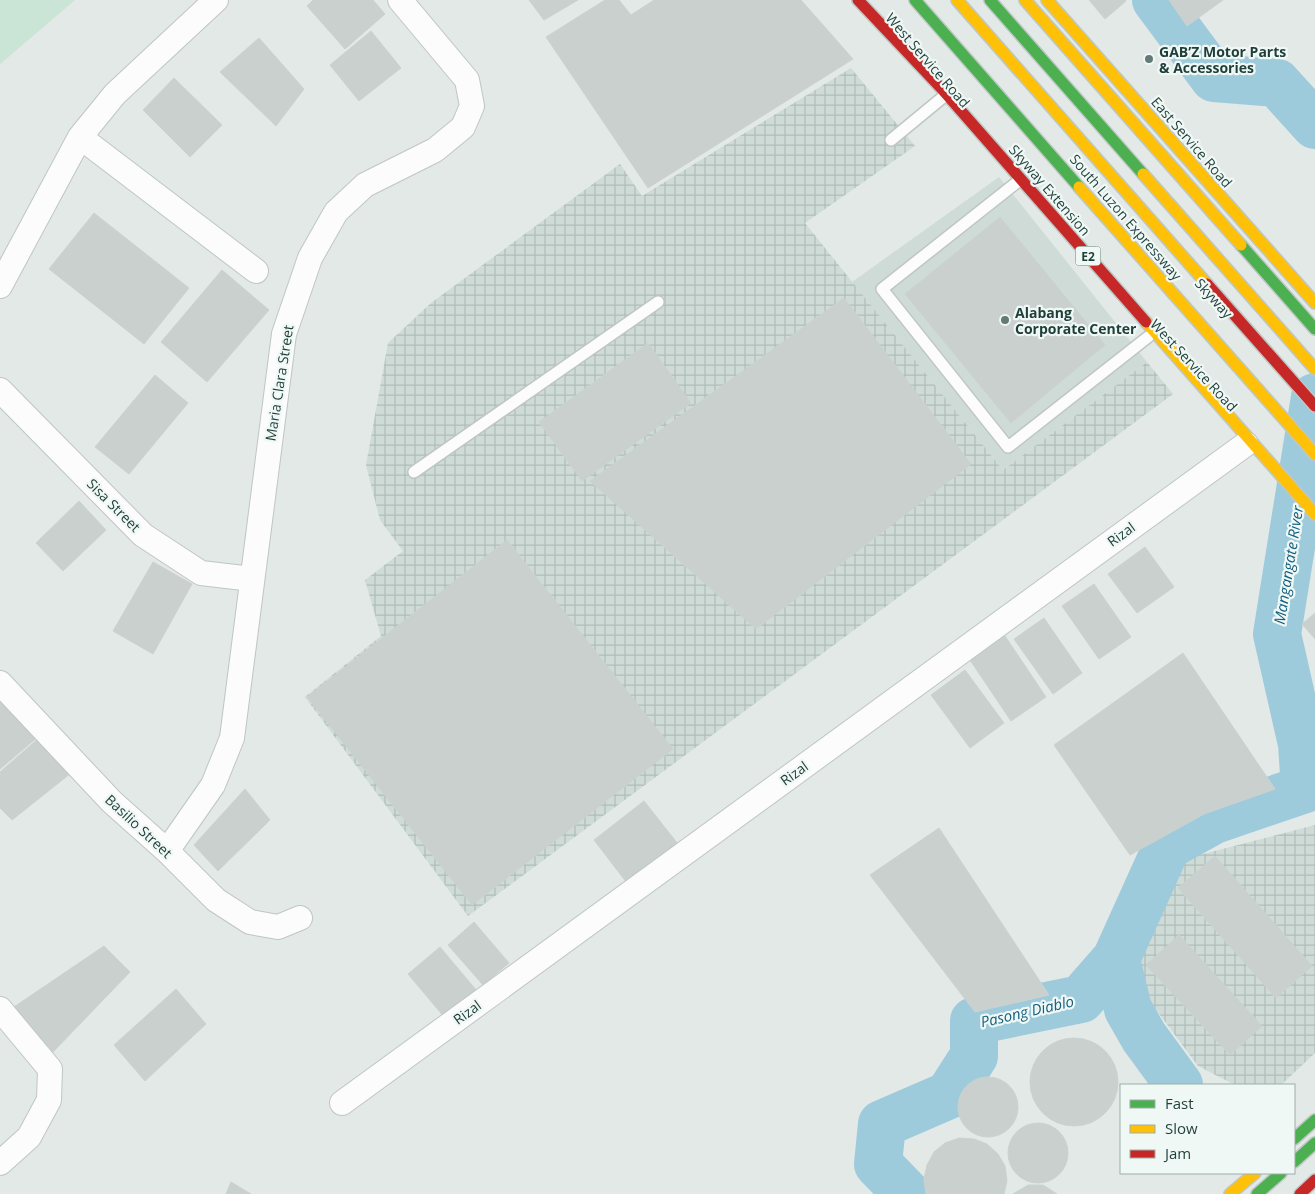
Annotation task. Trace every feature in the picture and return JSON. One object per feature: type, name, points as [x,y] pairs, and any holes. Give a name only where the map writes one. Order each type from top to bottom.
[{"type":"main road","name":"West Service Road","points":[[856,0],[1148,337],[1246,444],[1315,524]]},
{"type":"main road","name":"Skyway Extension","points":[[856,0],[941,88],[1315,514]]},
{"type":"main road","name":"South Luzon Expressway","points":[[915,0],[1315,454]]},
{"type":"main road","points":[[929,0],[1062,150]]},
{"type":"main road","name":"Skyway","points":[[957,0],[1315,406]]},
{"type":"main road","points":[[990,0],[1315,369]]},
{"type":"main road","points":[[1025,0],[1315,329]]},
{"type":"main road","name":"East Service Road","points":[[1051,1],[1315,303]]},
{"type":"main road","points":[[1270,386],[1315,438]]},
{"type":"main road","points":[[1295,1137],[1315,1120]]},
{"type":"main road","points":[[1295,1161],[1315,1143]]},
{"type":"main road","points":[[1230,1194],[1254,1174]]},
{"type":"main road","points":[[1257,1194],[1280,1174]]},
{"type":"main road","points":[[1300,1194],[1315,1180]]},
{"type":"street","points":[[0,286],[80,137],[115,94],[216,0]]},
{"type":"street","name":"Maria Clara Street","points":[[167,852],[213,785],[232,738],[284,334],[310,258],[336,212],[365,185],[435,150],[463,127],[472,106],[467,80],[400,0]]},
{"type":"street","points":[[80,137],[256,271]]},
{"type":"street","name":"Sisa Street","points":[[0,390],[143,535],[202,573],[252,579]]},
{"type":"street","name":"Rizal","points":[[342,1104],[1246,444]]},
{"type":"street","name":"Basilio Street","points":[[0,683],[112,802],[216,900],[250,922],[278,927],[300,918]]},
{"type":"street","points":[[0,1009],[50,1069],[49,1100],[29,1137],[0,1163]]},
{"type":"lane","points":[[891,140],[942,98]]},
{"type":"lane","points":[[1016,183],[882,289],[1008,447],[1148,337]]},
{"type":"lane","points":[[414,472],[658,302]]},
{"type":"shaded area","points":[[851,68],[915,146],[805,223],[1003,470],[1147,362],[1173,394],[468,916],[305,697],[381,636],[365,580],[403,551],[380,520],[366,465],[388,343],[431,303],[620,164],[642,196]]},
{"type":"shaded area","points":[[999,177],[1147,362],[1003,470],[852,282]]},
{"type":"shaded area","points":[[1315,825],[1315,1053],[1282,1084],[1233,1084],[1198,1066],[1148,999],[1134,962],[1176,861]]},
{"type":"green space","points":[[0,0],[75,0],[0,64]]},
{"type":"building","points":[[313,0],[373,0],[385,14],[345,49],[307,6]]},
{"type":"building","points":[[529,0],[578,0],[544,20]]},
{"type":"building","points":[[605,0],[619,0],[631,15],[654,0],[801,0],[853,59],[648,188],[546,37]]},
{"type":"building","points":[[1089,0],[1125,0],[1126,1],[1105,19]]},
{"type":"building","points":[[1169,0],[1223,0],[1187,26]]},
{"type":"building","points":[[371,31],[401,68],[359,101],[330,65]]},
{"type":"building","points":[[259,38],[304,89],[276,126],[220,72]]},
{"type":"building","points":[[174,78],[222,125],[190,157],[143,110]]},
{"type":"building","points":[[94,213],[189,288],[144,344],[49,269]]},
{"type":"building","name":"Alabang Corporate Center","points":[[1000,217],[1105,345],[1011,423],[905,294]]},
{"type":"building","points":[[222,270],[269,310],[207,382],[161,342]]},
{"type":"building","points":[[844,298],[971,464],[756,629],[590,481]]},
{"type":"building","points":[[648,343],[691,403],[582,481],[539,422]]},
{"type":"building","points":[[155,375],[188,403],[129,474],[95,447]]},
{"type":"building","points":[[79,501],[106,530],[63,571],[36,543]]},
{"type":"building","points":[[507,540],[673,749],[472,905],[307,697]]},
{"type":"building","points":[[1145,547],[1174,587],[1137,613],[1108,574]]},
{"type":"building","points":[[153,562],[192,584],[153,654],[113,631]]},
{"type":"building","points":[[1094,584],[1131,637],[1099,659],[1062,606]]},
{"type":"building","points":[[1315,613],[1315,639],[1302,624]]},
{"type":"building","points":[[1044,618],[1082,673],[1053,694],[1014,639]]},
{"type":"building","points":[[1005,636],[1046,697],[1011,721],[970,660]]},
{"type":"building","points":[[1183,653],[1275,789],[1204,814],[1120,698]]},
{"type":"building","points":[[965,670],[1004,723],[970,748],[931,695]]},
{"type":"building","points":[[4,698],[39,736],[0,769],[0,702]]},
{"type":"building","points":[[1120,698],[1204,814],[1130,855],[1054,745]]},
{"type":"building","points":[[39,738],[71,773],[12,820],[0,808],[0,772]]},
{"type":"building","points":[[245,789],[270,820],[218,871],[194,845]]},
{"type":"building","points":[[644,801],[678,844],[627,883],[594,840]]},
{"type":"building","points":[[939,828],[1049,995],[975,1012],[870,875]]},
{"type":"building","points":[[1215,856],[1312,966],[1276,998],[1178,888]]},
{"type":"building","points":[[474,922],[509,963],[483,985],[448,945]]},
{"type":"building","points":[[1179,935],[1262,1026],[1230,1055],[1146,965]]},
{"type":"building","points":[[104,946],[130,972],[53,1052],[14,1007]]},
{"type":"building","points":[[440,947],[477,991],[445,1018],[408,974]]},
{"type":"building","points":[[176,989],[206,1024],[145,1081],[114,1045]]},
{"type":"building","points":[[1074,1038],[1091,1041],[1105,1051],[1115,1065],[1118,1082],[1115,1099],[1105,1113],[1091,1123],[1074,1126],[1057,1123],[1043,1113],[1033,1099],[1030,1082],[1033,1065],[1043,1051],[1057,1041]]},
{"type":"building","points":[[982,1077],[994,1077],[1010,1085],[1016,1095],[1018,1107],[1016,1119],[1010,1129],[994,1137],[982,1137],[966,1129],[958,1113],[958,1101],[966,1085]]},
{"type":"building","points":[[1032,1123],[1044,1123],[1060,1131],[1066,1141],[1068,1153],[1066,1165],[1060,1175],[1044,1183],[1032,1183],[1016,1175],[1008,1159],[1008,1147],[1016,1131]]},
{"type":"building","points":[[959,1138],[974,1139],[987,1144],[998,1154],[1005,1166],[1007,1181],[1004,1194],[926,1194],[924,1179],[927,1165],[934,1152],[945,1143]]},
{"type":"building","points":[[231,1182],[251,1194],[226,1194]]},
{"type":"building","points":[[1028,1185],[1043,1185],[1057,1194],[1013,1194]]},
{"type":"waterway","name":"Mangangate River","points":[[1156,0],[1214,78],[1277,83],[1315,125]]},
{"type":"waterway","name":"Mangangate River","points":[[907,1194],[878,1164],[882,1124],[949,1095],[974,1056],[974,1021],[1081,999],[1116,959],[1167,846],[1214,820],[1305,789],[1302,744],[1277,634],[1315,397]]},
{"type":"waterway","points":[[1116,959],[1128,1009],[1144,1037],[1178,1084]]},
{"type":"traffic: fast","points":[[915,0],[1079,187]]},
{"type":"traffic: fast","points":[[990,0],[1143,174]]},
{"type":"traffic: fast","points":[[1241,245],[1315,329]]},
{"type":"traffic: fast","points":[[1295,1138],[1315,1120]]},
{"type":"traffic: fast","points":[[1295,1161],[1315,1143]]},
{"type":"traffic: fast","points":[[1257,1194],[1280,1174]]},
{"type":"traffic: slow","points":[[957,0],[1207,284]]},
{"type":"traffic: slow","points":[[1025,0],[1241,245]]},
{"type":"traffic: slow","points":[[1047,0],[1315,303]]},
{"type":"traffic: slow","points":[[1143,174],[1315,369]]},
{"type":"traffic: slow","points":[[1079,187],[1315,454]]},
{"type":"traffic: slow","points":[[1146,322],[1315,514]]},
{"type":"traffic: slow","points":[[1230,1194],[1254,1174]]},
{"type":"traffic: jam","points":[[858,0],[941,88],[1146,322]]},
{"type":"traffic: jam","points":[[1207,284],[1315,406]]},
{"type":"traffic: jam","points":[[1300,1194],[1315,1180]]},
{"type":"place","name":"GAB’Z Motor Parts & Accessories","points":[[1149,59]]},
{"type":"place","name":"Alabang Corporate Center","points":[[1005,320]]},
{"type":"water label","name":"Pasong Diablo","points":[[1027,1011]]}]
